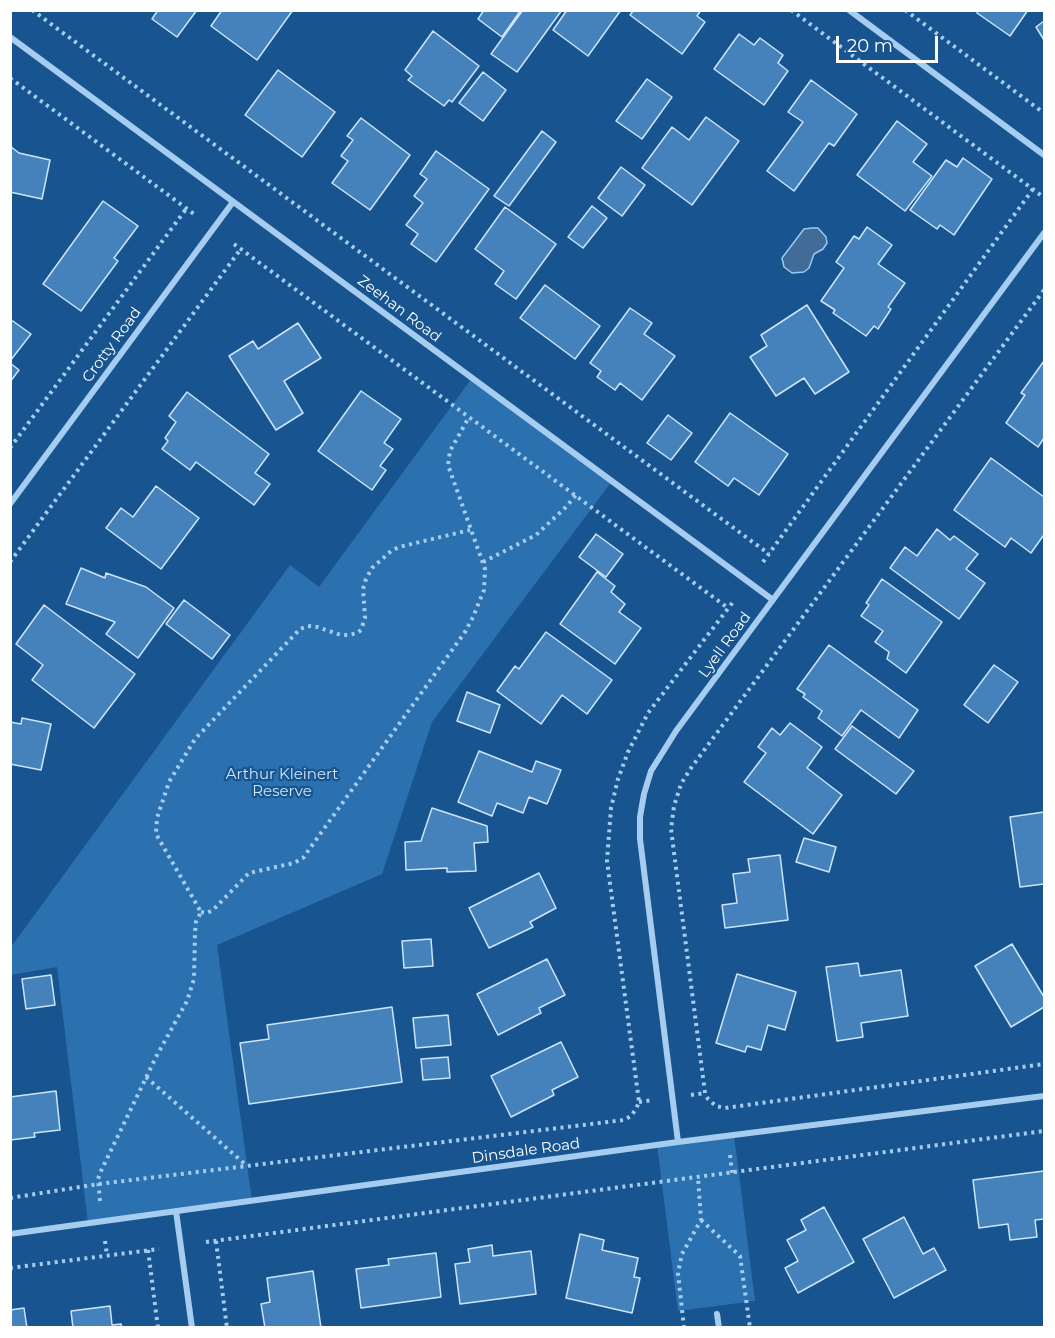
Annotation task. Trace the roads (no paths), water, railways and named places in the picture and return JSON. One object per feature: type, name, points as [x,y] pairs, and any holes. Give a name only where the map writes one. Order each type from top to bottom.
[{"type":"street","points":[[849,10],[1044,155]]},
{"type":"street","name":"Zeehan Road","points":[[10,38],[773,600]]},
{"type":"street","name":"Crotty Road","points":[[10,504],[233,201]]},
{"type":"street","name":"Lyell Road","points":[[678,1142],[640,839],[642,805],[651,771],[663,750],[1044,234]]},
{"type":"street","name":"Dinsdale Road","points":[[10,1234],[678,1142],[1044,1096]]},
{"type":"street","points":[[176,1211],[192,1328]]},
{"type":"street","points":[[717,1314],[719,1328]]},
{"type":"park label","name":"Arthur Kleinert Reserve","points":[[282,784]]}]
